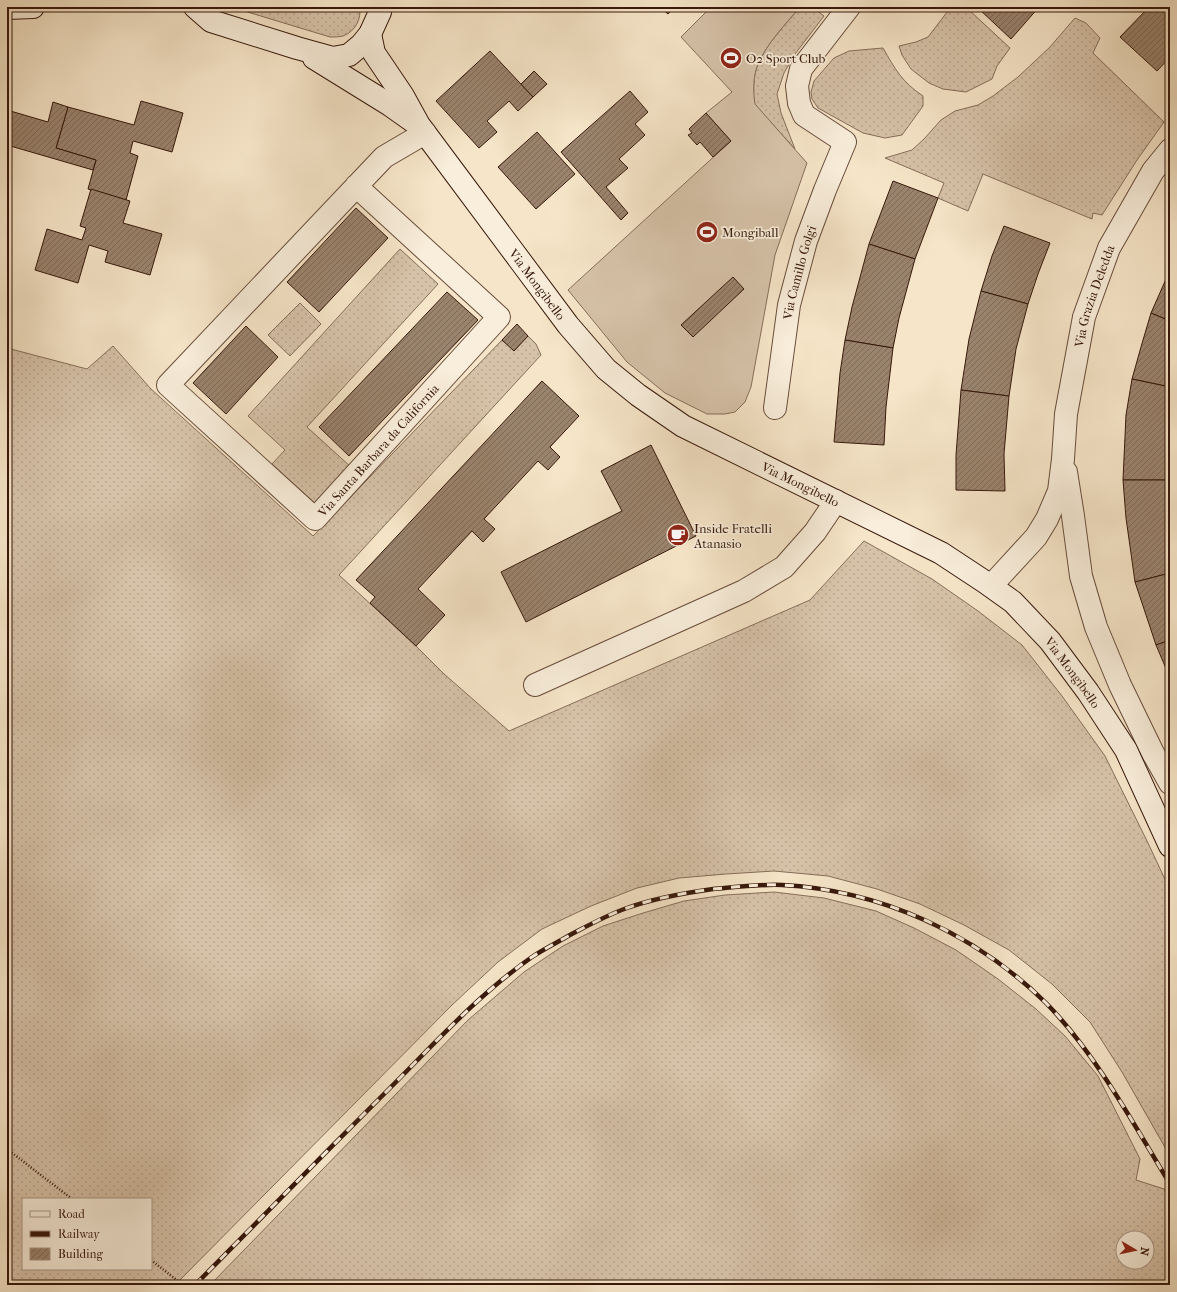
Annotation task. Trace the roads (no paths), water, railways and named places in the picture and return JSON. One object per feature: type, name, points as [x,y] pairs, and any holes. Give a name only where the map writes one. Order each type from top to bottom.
[{"type":"street","points":[[7,8],[33,7]]},
{"type":"street","points":[[195,7],[211,21],[333,58],[350,55],[361,45],[370,34],[381,9]]},
{"type":"street","name":"Via Camillo Golgi","points":[[775,408],[789,305],[806,241],[845,142],[804,115],[799,103],[797,86],[801,69],[849,7]]},
{"type":"street","points":[[370,34],[374,53],[403,96],[422,129]]},
{"type":"street","points":[[297,48],[390,105],[422,129]]},
{"type":"street","name":"Via Santa Barbara da California","points":[[356,186],[499,317],[315,519],[168,385],[356,186],[384,157],[422,129]]},
{"type":"street","name":"Via Mongibello","points":[[422,129],[568,325],[606,369],[638,395],[682,426],[941,552],[1013,602],[1050,641],[1088,692],[1126,750],[1170,846]]},
{"type":"street","name":"Via Grazia Deledda","points":[[1063,459],[1066,414],[1084,317],[1109,248],[1153,171],[1170,150]]},
{"type":"street","points":[[991,586],[1036,537],[1047,519],[1059,491],[1063,459]]},
{"type":"street","points":[[1063,459],[1073,516],[1081,576],[1096,627],[1120,685],[1153,753],[1170,783]]},
{"type":"street","points":[[535,685],[744,591],[784,567],[815,532],[836,500]]},
{"type":"railway","points":[[195,1285],[440,1037],[513,971],[546,948],[605,917],[638,904],[680,894],[713,889],[756,885],[782,885],[819,889],[855,896],[890,906],[924,920],[958,937],[989,956],[1019,978],[1046,1003],[1081,1044],[1128,1113],[1170,1184]]},
{"type":"place","name":"O2 Sport Club","points":[[731,58]]},
{"type":"place","name":"Mongiball","points":[[707,232]]},
{"type":"place","name":"Inside Fratelli Atanasio","points":[[678,535]]}]
